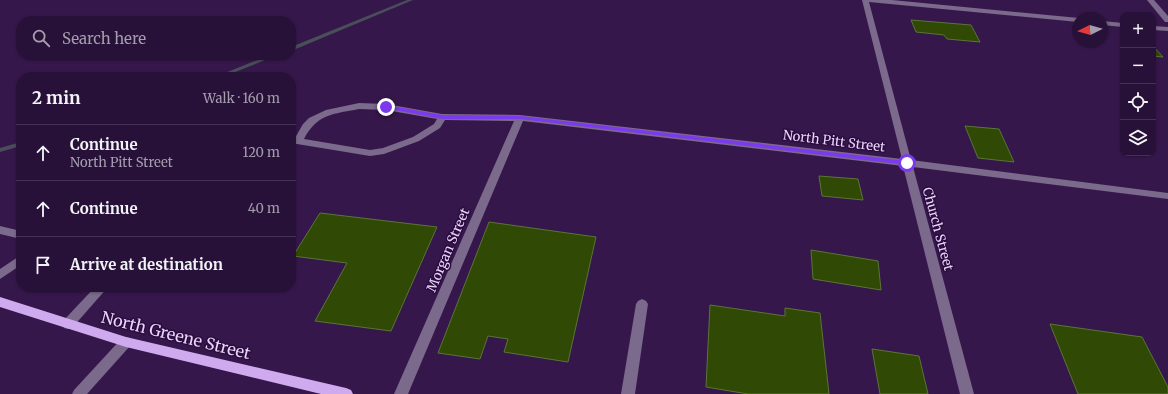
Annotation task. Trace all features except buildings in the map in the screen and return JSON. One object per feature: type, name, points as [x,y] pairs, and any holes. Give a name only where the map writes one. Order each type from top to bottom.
[{"type":"main road","name":"North Greene Street","points":[[0,302],[126,342],[346,394]]},
{"type":"street","name":"Church Street","points":[[865,0],[967,394]]},
{"type":"street","points":[[870,0],[1072,19]]},
{"type":"street","points":[[1150,0],[1168,20]]},
{"type":"street","points":[[1108,24],[1120,25]]},
{"type":"street","points":[[1156,28],[1168,29]]},
{"type":"street","name":"North Pitt Street","points":[[296,140],[306,126],[319,116],[342,108],[358,106],[386,107],[442,117],[520,118],[907,163],[1168,196]]},
{"type":"street","points":[[296,141],[370,153],[384,151],[416,139],[436,126],[442,117]]},
{"type":"street","name":"Morgan Street","points":[[401,394],[520,118]]},
{"type":"street","points":[[0,230],[16,234]]},
{"type":"street","points":[[0,275],[16,263]]},
{"type":"street","points":[[68,324],[97,292]]},
{"type":"street","points":[[628,394],[642,304]]},
{"type":"street","points":[[79,394],[126,342]]},
{"type":"waterway","points":[[296,47],[411,0]]},
{"type":"waterway","points":[[231,72],[262,60]]},
{"type":"waterway","points":[[0,150],[16,145]]},
{"type":"route","points":[[386,107],[442,117],[520,118],[907,163]]}]
